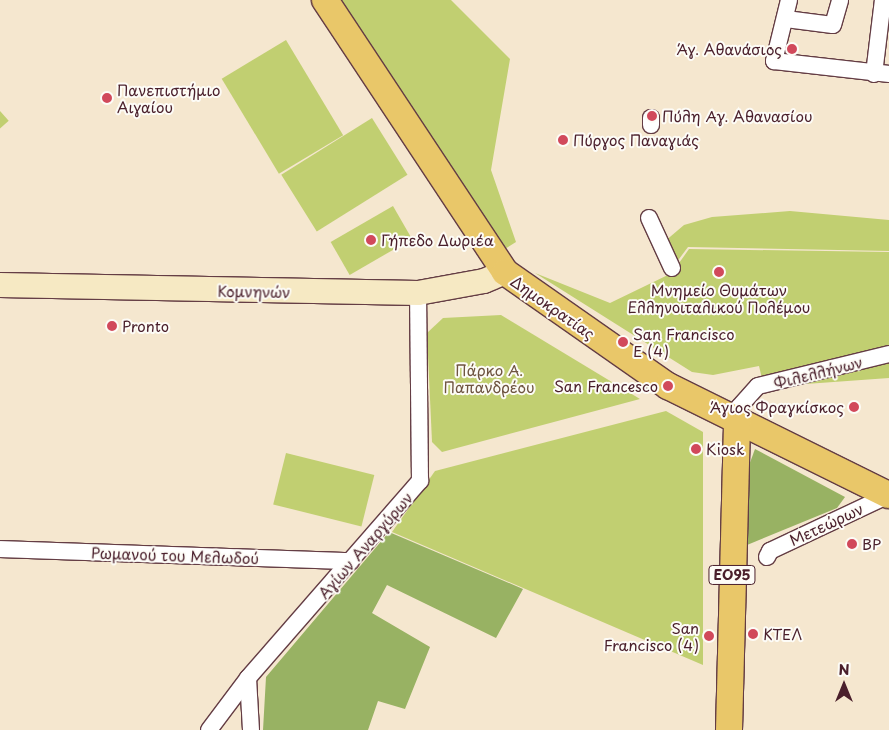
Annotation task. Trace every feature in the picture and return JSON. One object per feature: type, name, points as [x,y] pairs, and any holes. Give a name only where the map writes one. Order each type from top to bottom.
[{"type":"main road","name":"Δημοκρατίας","points":[[325,0],[505,272],[644,371],[889,495]]},
{"type":"main road","name":"ΕΟ95","points":[[729,730],[738,419]]},
{"type":"street","points":[[789,0],[786,19],[774,61],[882,74],[883,0]]},
{"type":"street","points":[[786,19],[833,25],[840,0]]},
{"type":"street","points":[[649,218],[672,268]]},
{"type":"street","name":"Κομνηνών","points":[[0,285],[418,293],[484,281],[505,272]]},
{"type":"street","name":"Αγίων Αναργύρων","points":[[209,730],[420,482],[418,293]]},
{"type":"street","name":"Φιλελλήνων","points":[[738,419],[739,406],[758,386],[889,354]]},
{"type":"street","name":"Μετεώρων","points":[[767,557],[770,551],[889,495]]},
{"type":"street","name":"Ρωμανού του Μελωδού","points":[[0,549],[351,561]]},
{"type":"street","points":[[248,682],[251,730]]},
{"type":"green space","points":[[340,0],[451,0],[510,59],[491,170],[516,242],[505,249]]},
{"type":"green space","points":[[286,40],[343,135],[279,174],[222,79]]},
{"type":"green space","points":[[0,111],[9,121],[0,128]]},
{"type":"green space","points":[[372,118],[408,175],[317,232],[281,175]]},
{"type":"green space","name":"Γήπεδο Δωριέα","points":[[393,206],[412,239],[350,275],[331,242]]},
{"type":"green space","points":[[790,211],[889,220],[889,251],[688,247],[676,263],[664,242],[684,225],[712,217]]},
{"type":"green space","points":[[689,249],[889,252],[889,378],[764,387],[759,366],[713,375],[692,372],[535,273],[610,303],[672,273]]},
{"type":"green space","name":"Πάρκο Α. Παπανδρέου","points":[[501,315],[640,399],[442,452],[432,442],[427,333],[443,318]]},
{"type":"green space","points":[[666,411],[703,432],[703,665],[392,532],[435,471]]},
{"type":"green space","points":[[755,449],[845,497],[837,508],[747,545],[748,468]]},
{"type":"green space","points":[[286,453],[374,475],[361,526],[273,504]]},
{"type":"green space","points":[[389,532],[523,589],[496,638],[387,585],[372,613],[430,647],[405,709],[378,701],[368,730],[263,730],[266,677]]},
{"type":"place","name":"Άγ. Αθανάσιος","points":[[792,49]]},
{"type":"place","name":"Πανεπιστήμιο Αιγαίου","points":[[107,98]]},
{"type":"place","name":"Πύλη Αγ. Αθανασίου","points":[[652,116]]},
{"type":"place","name":"Πύργος Παναγιάς","points":[[563,140]]},
{"type":"place","name":"Γήπεδο Δωριέα","points":[[371,240]]},
{"type":"place","name":"Μνημείο Θυμάτων Ελληνοιταλικού Πολέμου","points":[[719,272]]},
{"type":"place","name":"Pronto","points":[[112,326]]},
{"type":"place","name":"San Francisco E (4)","points":[[623,342]]},
{"type":"place","name":"San Francesco","points":[[668,386]]},
{"type":"place","name":"Άγιος Φραγκίσκος","points":[[854,407]]},
{"type":"place","name":"Kiosk","points":[[696,449]]},
{"type":"place","name":"BP","points":[[852,544]]},
{"type":"place","name":"ΚΤΕΛ","points":[[753,634]]},
{"type":"place","name":"San Francisco (4)","points":[[709,636]]}]
